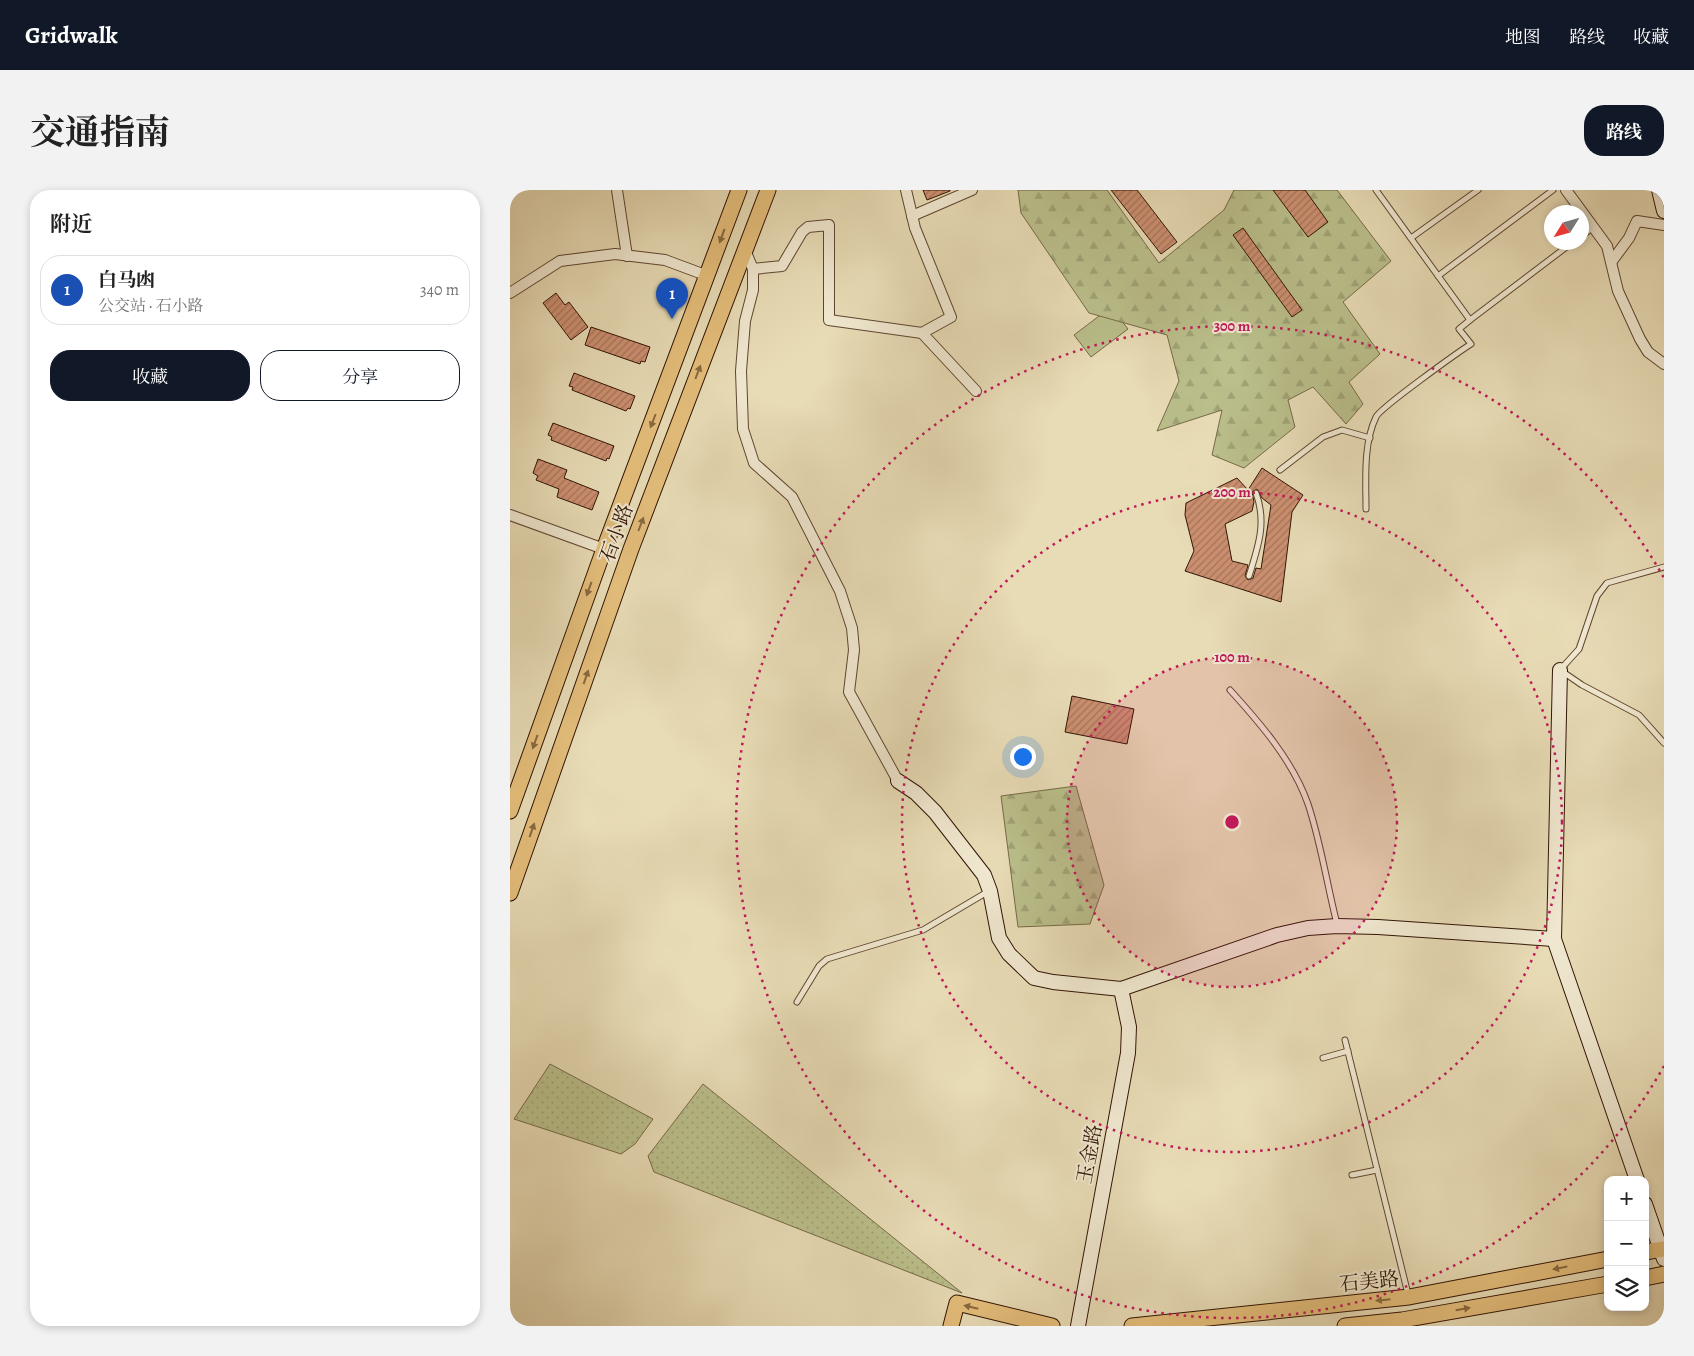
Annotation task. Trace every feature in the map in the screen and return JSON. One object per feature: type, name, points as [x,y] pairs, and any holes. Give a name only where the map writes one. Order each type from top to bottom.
[{"type":"main road","name":"石小路","points":[[510,811],[604,549],[739,190]]},
{"type":"main road","name":"石小路","points":[[510,892],[631,549],[768,190]]},
{"type":"main road","points":[[1649,1252],[1663,1252]]},
{"type":"main road","name":"石美路","points":[[1132,1326],[1409,1297],[1604,1260]]},
{"type":"main road","points":[[1649,1277],[1664,1274]]},
{"type":"main road","points":[[1345,1326],[1402,1320],[1604,1285]]},
{"type":"main road","points":[[951,1326],[957,1303],[1052,1326]]},
{"type":"street","points":[[617,190],[627,256]]},
{"type":"street","points":[[754,269],[782,266],[802,232],[808,227],[829,225],[829,320],[922,333],[951,317],[912,216],[906,190]]},
{"type":"street","points":[[912,216],[972,190]]},
{"type":"street","points":[[1566,190],[1607,246],[1623,304],[1648,352],[1664,364]]},
{"type":"street","points":[[1660,190],[1664,210]]},
{"type":"street","points":[[1612,260],[1629,238],[1637,221],[1664,225]]},
{"type":"street","points":[[745,250],[754,269],[753,290],[745,321],[741,371],[743,429],[754,463],[792,497],[840,592],[852,628],[854,650],[849,692],[898,782],[916,793],[935,812],[984,875],[990,891],[999,938],[1009,954],[1034,978],[1053,982],[1121,988],[1277,935],[1308,928],[1378,926],[1554,939]]},
{"type":"street","points":[[510,293],[560,261],[615,254],[665,260],[708,276]]},
{"type":"street","points":[[922,333],[976,391]]},
{"type":"street","points":[[510,515],[604,549]]},
{"type":"street","points":[[1560,670],[1554,939],[1636,1176]]},
{"type":"street","name":"玉金路","points":[[1078,1326],[1128,1053],[1129,1027],[1121,988]]},
{"type":"street","points":[[1649,1215],[1663,1252]]},
{"type":"lane","points":[[1376,190],[1470,320]]},
{"type":"lane","points":[[1411,238],[1478,190]]},
{"type":"lane","points":[[1438,276],[1553,190]]},
{"type":"lane","points":[[1589,230],[1594,226]]},
{"type":"lane","points":[[1366,509],[1366,475],[1370,438],[1377,415],[1471,344],[1459,329],[1562,250]]},
{"type":"lane","points":[[1280,470],[1323,437],[1342,430],[1370,438]]},
{"type":"lane","points":[[1249,576],[1259,544],[1262,510],[1256,493]]},
{"type":"lane","points":[[1664,567],[1607,583],[1597,596],[1579,649],[1560,670],[1582,685],[1640,715],[1664,743]]},
{"type":"lane","points":[[1230,690],[1260,722],[1295,776],[1308,804],[1337,926]]},
{"type":"lane","points":[[797,1002],[819,966],[827,959],[923,930],[990,891]]},
{"type":"lane","points":[[1345,1040],[1409,1297]]},
{"type":"lane","points":[[1323,1058],[1348,1052]]},
{"type":"lane","points":[[1352,1175],[1377,1170]]},
{"type":"green space","points":[[1018,190],[1107,190],[1159,263],[1224,210],[1234,190],[1337,190],[1391,261],[1343,302],[1380,354],[1349,382],[1363,404],[1346,424],[1313,387],[1288,400],[1295,427],[1244,468],[1212,455],[1222,410],[1157,431],[1179,381],[1167,335],[1089,313],[1021,213]]},
{"type":"green space","points":[[1111,307],[1128,329],[1091,357],[1074,335]]},
{"type":"green space","points":[[1076,786],[1104,885],[1090,924],[1018,927],[1001,796]]},
{"type":"green space","points":[[550,1064],[653,1119],[635,1144],[621,1154],[514,1119]]},
{"type":"green space","points":[[703,1084],[962,1293],[654,1172],[648,1156]]},
{"type":"building","points":[[923,190],[950,190],[950,191],[927,200]]},
{"type":"building","points":[[1111,190],[1137,190],[1177,242],[1161,254]]},
{"type":"building","points":[[1273,190],[1305,190],[1328,222],[1308,237]]},
{"type":"building","points":[[1243,228],[1302,310],[1292,317],[1233,235]]},
{"type":"building","points":[[556,293],[565,305],[569,302],[588,327],[571,340],[543,303]]},
{"type":"building","points":[[591,327],[650,347],[645,362],[641,361],[640,364],[585,345]]},
{"type":"building","points":[[574,373],[635,396],[630,409],[628,408],[626,411],[572,390],[573,387],[569,386]]},
{"type":"building","points":[[553,423],[614,446],[609,459],[607,458],[606,461],[551,440],[552,437],[548,435]]},
{"type":"building","points":[[538,459],[567,470],[564,478],[599,492],[592,510],[557,497],[559,489],[536,480],[538,476],[533,473]]},
{"type":"building","points":[[1262,468],[1303,495],[1292,512],[1281,602],[1185,571],[1194,551],[1185,515],[1186,503],[1237,478],[1248,490]],"holes":[[[1257,489],[1262,498],[1271,505],[1261,569],[1256,568],[1253,578],[1248,580],[1245,576],[1248,565],[1232,561],[1225,524],[1252,511],[1254,502],[1252,492]]]},
{"type":"building","points":[[1072,696],[1134,709],[1127,744],[1065,732]]},
{"type":"place","name":"白马凼","points":[[672,319]]}]
